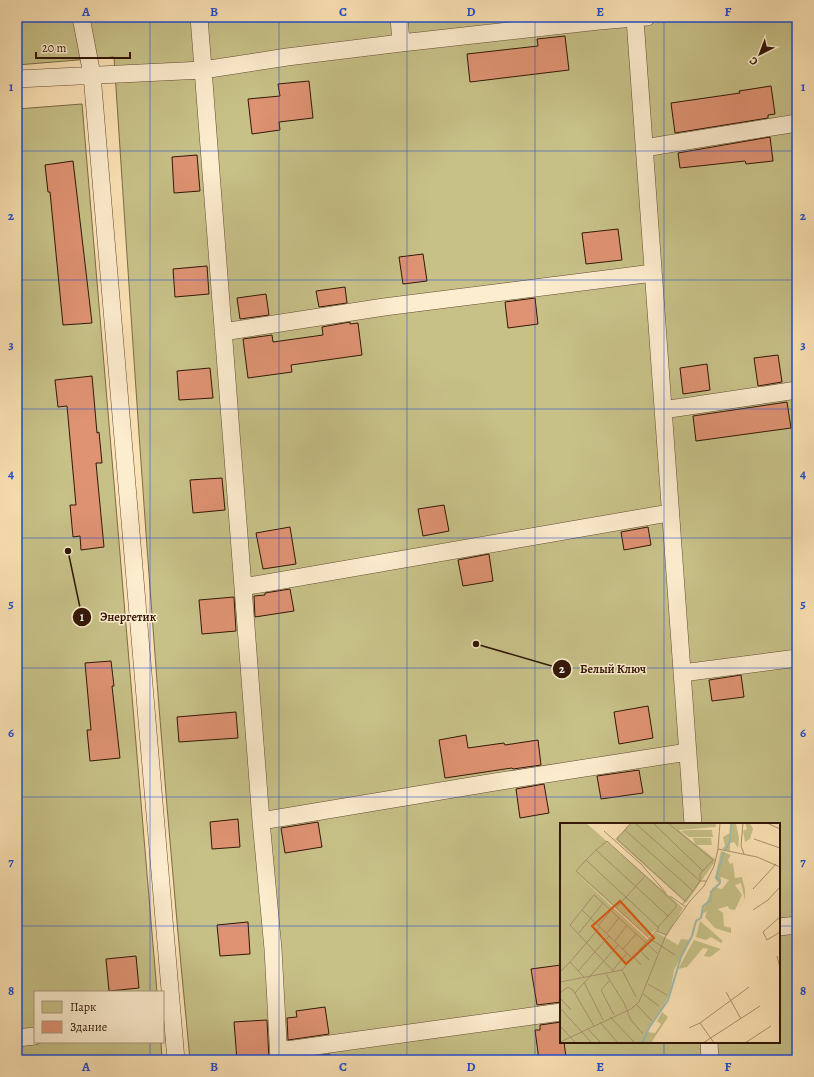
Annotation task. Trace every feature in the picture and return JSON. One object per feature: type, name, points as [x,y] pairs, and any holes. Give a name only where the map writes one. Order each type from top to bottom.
[{"type":"lane","points":[[82,17],[92,75],[168,1022],[176,1060]]},
{"type":"lane","points":[[198,17],[261,821],[273,949],[279,1056],[560,1012]]},
{"type":"lane","points":[[399,17],[400,43]]},
{"type":"lane","points":[[17,79],[203,70],[287,57],[598,19],[641,18],[644,148],[669,513],[693,823]]},
{"type":"lane","points":[[644,148],[797,124]]},
{"type":"lane","points":[[223,332],[384,307],[653,272]]},
{"type":"lane","points":[[663,410],[797,390]]},
{"type":"lane","points":[[243,587],[669,513]]},
{"type":"lane","points":[[682,673],[797,658]]},
{"type":"lane","points":[[261,821],[688,752]]},
{"type":"lane","points":[[780,927],[797,925]]},
{"type":"lane","points":[[17,1038],[34,1036]]},
{"type":"lane","points":[[709,1043],[710,1060]]},
{"type":"green space","points":[[17,17],[797,17],[797,1060],[190,1060],[157,685],[114,57],[17,65]]},
{"type":"green space","points":[[82,104],[157,991],[34,991],[34,1043],[161,1043],[162,1060],[17,1060],[17,109]]},
{"type":"building","points":[[565,36],[569,70],[470,82],[467,54],[538,46],[537,39]]},
{"type":"building","points":[[309,81],[313,118],[279,122],[280,130],[252,134],[248,99],[280,96],[278,84]]},
{"type":"building","points":[[771,86],[775,114],[768,115],[768,118],[675,133],[671,103],[740,93],[739,91]]},
{"type":"building","points":[[770,137],[773,161],[746,164],[745,161],[680,168],[678,153]]},
{"type":"building","points":[[197,155],[200,191],[174,193],[172,157]]},
{"type":"building","points":[[73,161],[92,323],[63,325],[50,192],[48,192],[45,165]]},
{"type":"building","points":[[618,229],[622,260],[586,264],[582,233]]},
{"type":"building","points":[[423,254],[427,281],[403,284],[399,257]]},
{"type":"building","points":[[207,266],[209,294],[175,297],[173,269]]},
{"type":"building","points":[[345,287],[347,303],[319,307],[316,291]]},
{"type":"building","points":[[266,294],[269,315],[240,319],[237,298]]},
{"type":"building","points":[[535,298],[538,324],[508,328],[505,302]]},
{"type":"building","points":[[350,322],[350,324],[358,323],[362,355],[291,365],[292,372],[248,378],[243,339],[272,335],[273,342],[323,335],[322,327]]},
{"type":"building","points":[[778,355],[782,382],[758,386],[754,358]]},
{"type":"building","points":[[707,364],[710,390],[683,394],[680,368]]},
{"type":"building","points":[[210,368],[213,398],[179,400],[177,371]]},
{"type":"building","points":[[92,376],[97,433],[99,432],[102,463],[96,463],[104,547],[81,550],[80,536],[73,537],[70,505],[76,505],[67,406],[58,407],[55,380]]},
{"type":"building","points":[[787,402],[791,428],[696,441],[693,416]]},
{"type":"building","points":[[222,478],[225,510],[193,513],[190,480]]},
{"type":"building","points":[[444,505],[449,531],[423,536],[418,509]]},
{"type":"building","points":[[290,527],[296,564],[263,569],[256,533]]},
{"type":"building","points":[[648,527],[651,545],[624,550],[621,532]]},
{"type":"building","points":[[489,554],[493,581],[463,586],[458,560]]},
{"type":"building","points":[[290,589],[294,611],[255,617],[254,596]]},
{"type":"building","points":[[234,597],[236,631],[202,634],[199,600]]},
{"type":"building","points":[[111,661],[114,686],[112,686],[120,758],[90,761],[87,730],[91,730],[85,663]]},
{"type":"building","points":[[741,675],[744,697],[712,701],[709,680]]},
{"type":"building","points":[[648,706],[653,738],[619,744],[614,712]]},
{"type":"building","points":[[236,712],[238,738],[179,742],[177,717]]},
{"type":"building","points":[[466,735],[468,748],[504,743],[505,745],[538,740],[541,765],[445,778],[439,740]]},
{"type":"building","points":[[639,770],[643,793],[601,799],[597,776]]},
{"type":"building","points":[[544,784],[549,813],[520,818],[516,789]]},
{"type":"building","points":[[238,819],[240,847],[212,849],[210,822]]},
{"type":"building","points":[[318,822],[322,847],[285,853],[281,828]]},
{"type":"building","points":[[248,922],[250,954],[220,956],[217,925]]},
{"type":"building","points":[[136,956],[139,988],[109,991],[106,959]]},
{"type":"building","points":[[560,965],[560,1002],[537,1005],[531,969]]},
{"type":"building","points":[[325,1007],[329,1034],[288,1040],[287,1018],[297,1017],[296,1011]]},
{"type":"building","points":[[267,1020],[269,1060],[237,1060],[234,1022]]},
{"type":"building","points":[[560,1022],[560,1043],[564,1043],[566,1057],[561,1058],[561,1060],[539,1060],[535,1030],[540,1030],[540,1025]]},
{"type":"building","points":[[330,1054],[331,1060],[289,1060]]},
{"type":"place","name":"Энергетик","points":[[68,551]]},
{"type":"place","name":"Белый Ключ","points":[[476,644]]}]
